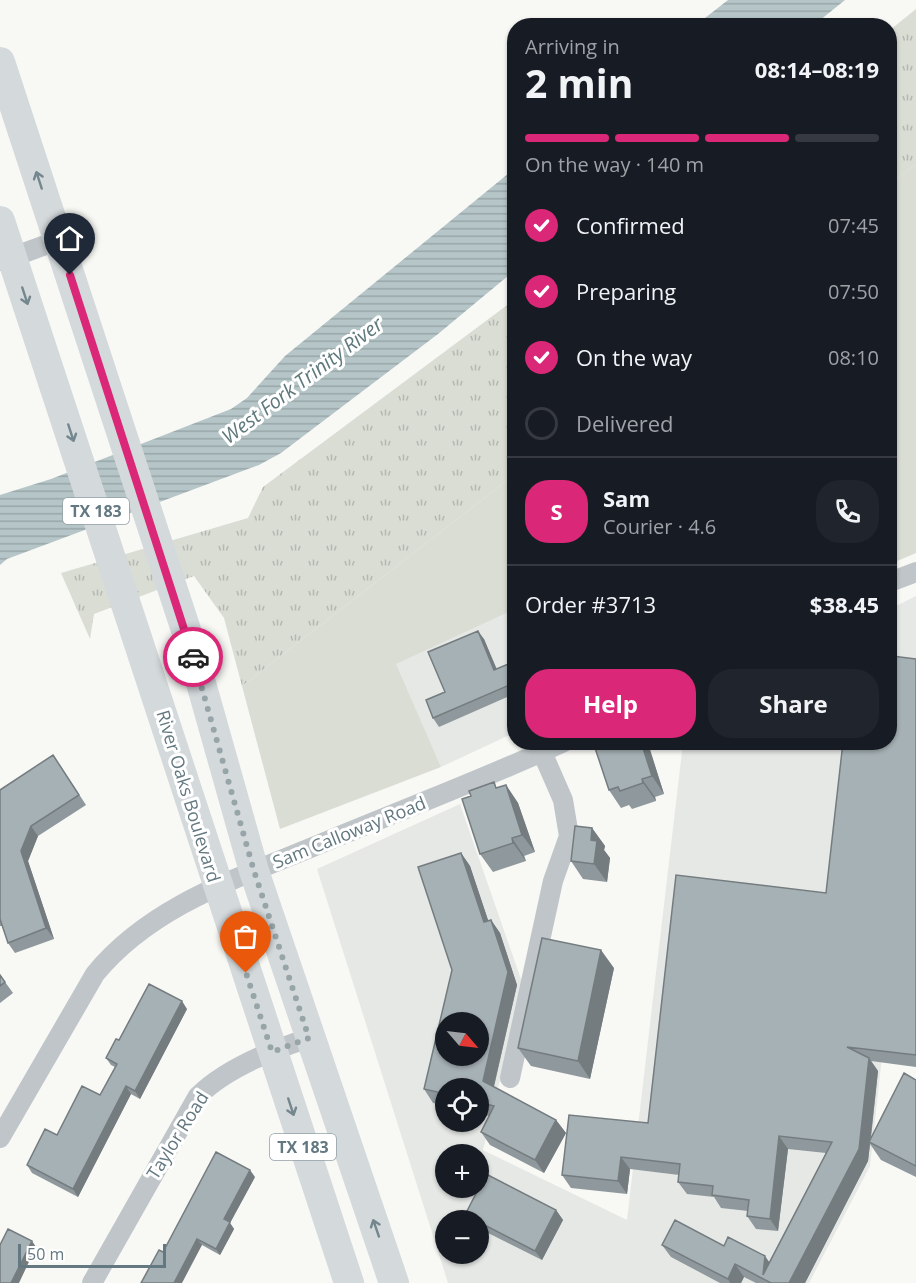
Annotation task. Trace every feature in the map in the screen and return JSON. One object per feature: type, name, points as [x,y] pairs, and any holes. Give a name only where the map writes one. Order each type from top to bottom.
[{"type":"main road","name":"TX 183","points":[[0,62],[186,630],[254,871],[394,1283]]},
{"type":"main road","name":"TX 183","points":[[0,221],[6,259]]},
{"type":"main road","name":"River Oaks Boulevard","points":[[6,259],[52,377],[349,1283]]},
{"type":"street","points":[[6,259],[59,240]]},
{"type":"street","points":[[897,579],[916,572]]},
{"type":"street","name":"Sam Calloway Road","points":[[0,1138],[69,1015],[95,974],[113,952],[153,921],[217,886],[546,750]]},
{"type":"street","points":[[510,1078],[553,882],[569,836],[563,800],[542,752]]},
{"type":"street","name":"Taylor Road","points":[[92,1283],[198,1096],[210,1084],[272,1052],[309,1038]]},
{"type":"shaded area","points":[[916,596],[916,746],[870,1166],[809,1283],[448,1283],[442,1264],[489,1264],[489,1210],[435,1210],[435,1242],[317,869],[460,804],[523,985],[489,1125],[489,1078],[435,1078],[435,1132],[487,1132],[484,1144],[435,1144],[435,1198],[489,1198],[489,1153],[627,1220],[682,750],[897,750],[897,606]]},
{"type":"shaded area","points":[[507,613],[507,736],[441,767],[395,664]]},
{"type":"green space","points":[[916,9],[916,164],[897,179],[897,24]]},
{"type":"green space","points":[[916,164],[916,553],[897,561],[897,179]]},
{"type":"green space","points":[[507,305],[507,480],[242,686],[224,618],[194,576],[94,614],[90,639],[61,573],[248,518],[263,487]]},
{"type":"green space","points":[[507,480],[507,613],[396,664],[441,767],[280,829],[242,686]]},
{"type":"water","points":[[728,0],[845,0],[823,18],[705,18]]},
{"type":"water","name":"West Fork Trinity River","points":[[507,175],[507,277],[438,334],[281,453],[259,465],[7,559],[0,565],[0,495],[51,479],[231,409],[247,398],[285,356]]},
{"type":"building","points":[[478,631],[494,670],[507,665],[507,686],[433,718],[426,700],[445,692],[428,652]]},
{"type":"building","points":[[897,657],[916,659],[916,1055],[847,1047],[869,1058],[859,1149],[789,1283],[771,1283],[735,1264],[728,1279],[662,1245],[675,1220],[724,1246],[728,1237],[765,1256],[763,1275],[832,1142],[779,1136],[770,1219],[747,1216],[749,1200],[712,1195],[713,1186],[678,1182],[680,1164],[621,1157],[618,1181],[562,1175],[569,1115],[648,1123],[676,875],[826,893],[842,750],[897,750]]},
{"type":"building","points":[[596,750],[644,750],[652,776],[642,779],[643,783],[620,791],[618,787],[609,790]]},
{"type":"building","points":[[53,755],[79,795],[31,826],[21,851],[46,928],[8,943],[0,919],[0,790]]},
{"type":"building","points":[[494,782],[496,788],[506,785],[522,835],[512,838],[513,843],[480,854],[462,799],[471,796],[469,791]]},
{"type":"building","points":[[575,826],[592,828],[591,840],[597,841],[594,864],[571,861]]},
{"type":"building","points":[[461,853],[484,922],[491,920],[508,972],[489,1055],[489,1012],[442,1012],[452,970],[418,867]]},
{"type":"building","points":[[542,938],[601,950],[578,1061],[518,1048]]},
{"type":"building","points":[[0,975],[5,982],[0,986]]},
{"type":"building","points":[[149,984],[182,1001],[135,1091],[126,1086],[73,1189],[27,1165],[45,1129],[57,1135],[82,1086],[100,1095],[117,1064],[106,1058],[116,1039],[119,1040]]},
{"type":"building","points":[[435,1042],[435,1066],[486,1066],[484,1078],[435,1078],[435,1092],[424,1089]]},
{"type":"building","points":[[904,1073],[916,1080],[916,1166],[869,1142]]},
{"type":"building","points":[[489,1084],[556,1120],[535,1160],[481,1132],[489,1132],[489,1116],[494,1106],[489,1105]]},
{"type":"building","points":[[216,1152],[250,1170],[224,1219],[230,1222],[216,1249],[197,1239],[174,1283],[141,1283],[159,1250],[163,1252]]},
{"type":"building","points":[[489,1176],[556,1210],[535,1251],[489,1227],[489,1210],[468,1210],[474,1198],[489,1198]]},
{"type":"building","points":[[8,1229],[32,1241],[11,1283],[0,1283],[0,1245]]},
{"type":"way so far","points":[[193,657],[254,871],[309,1038],[272,1052],[246,973]]},
{"type":"route","points":[[70,275],[193,657]]}]
